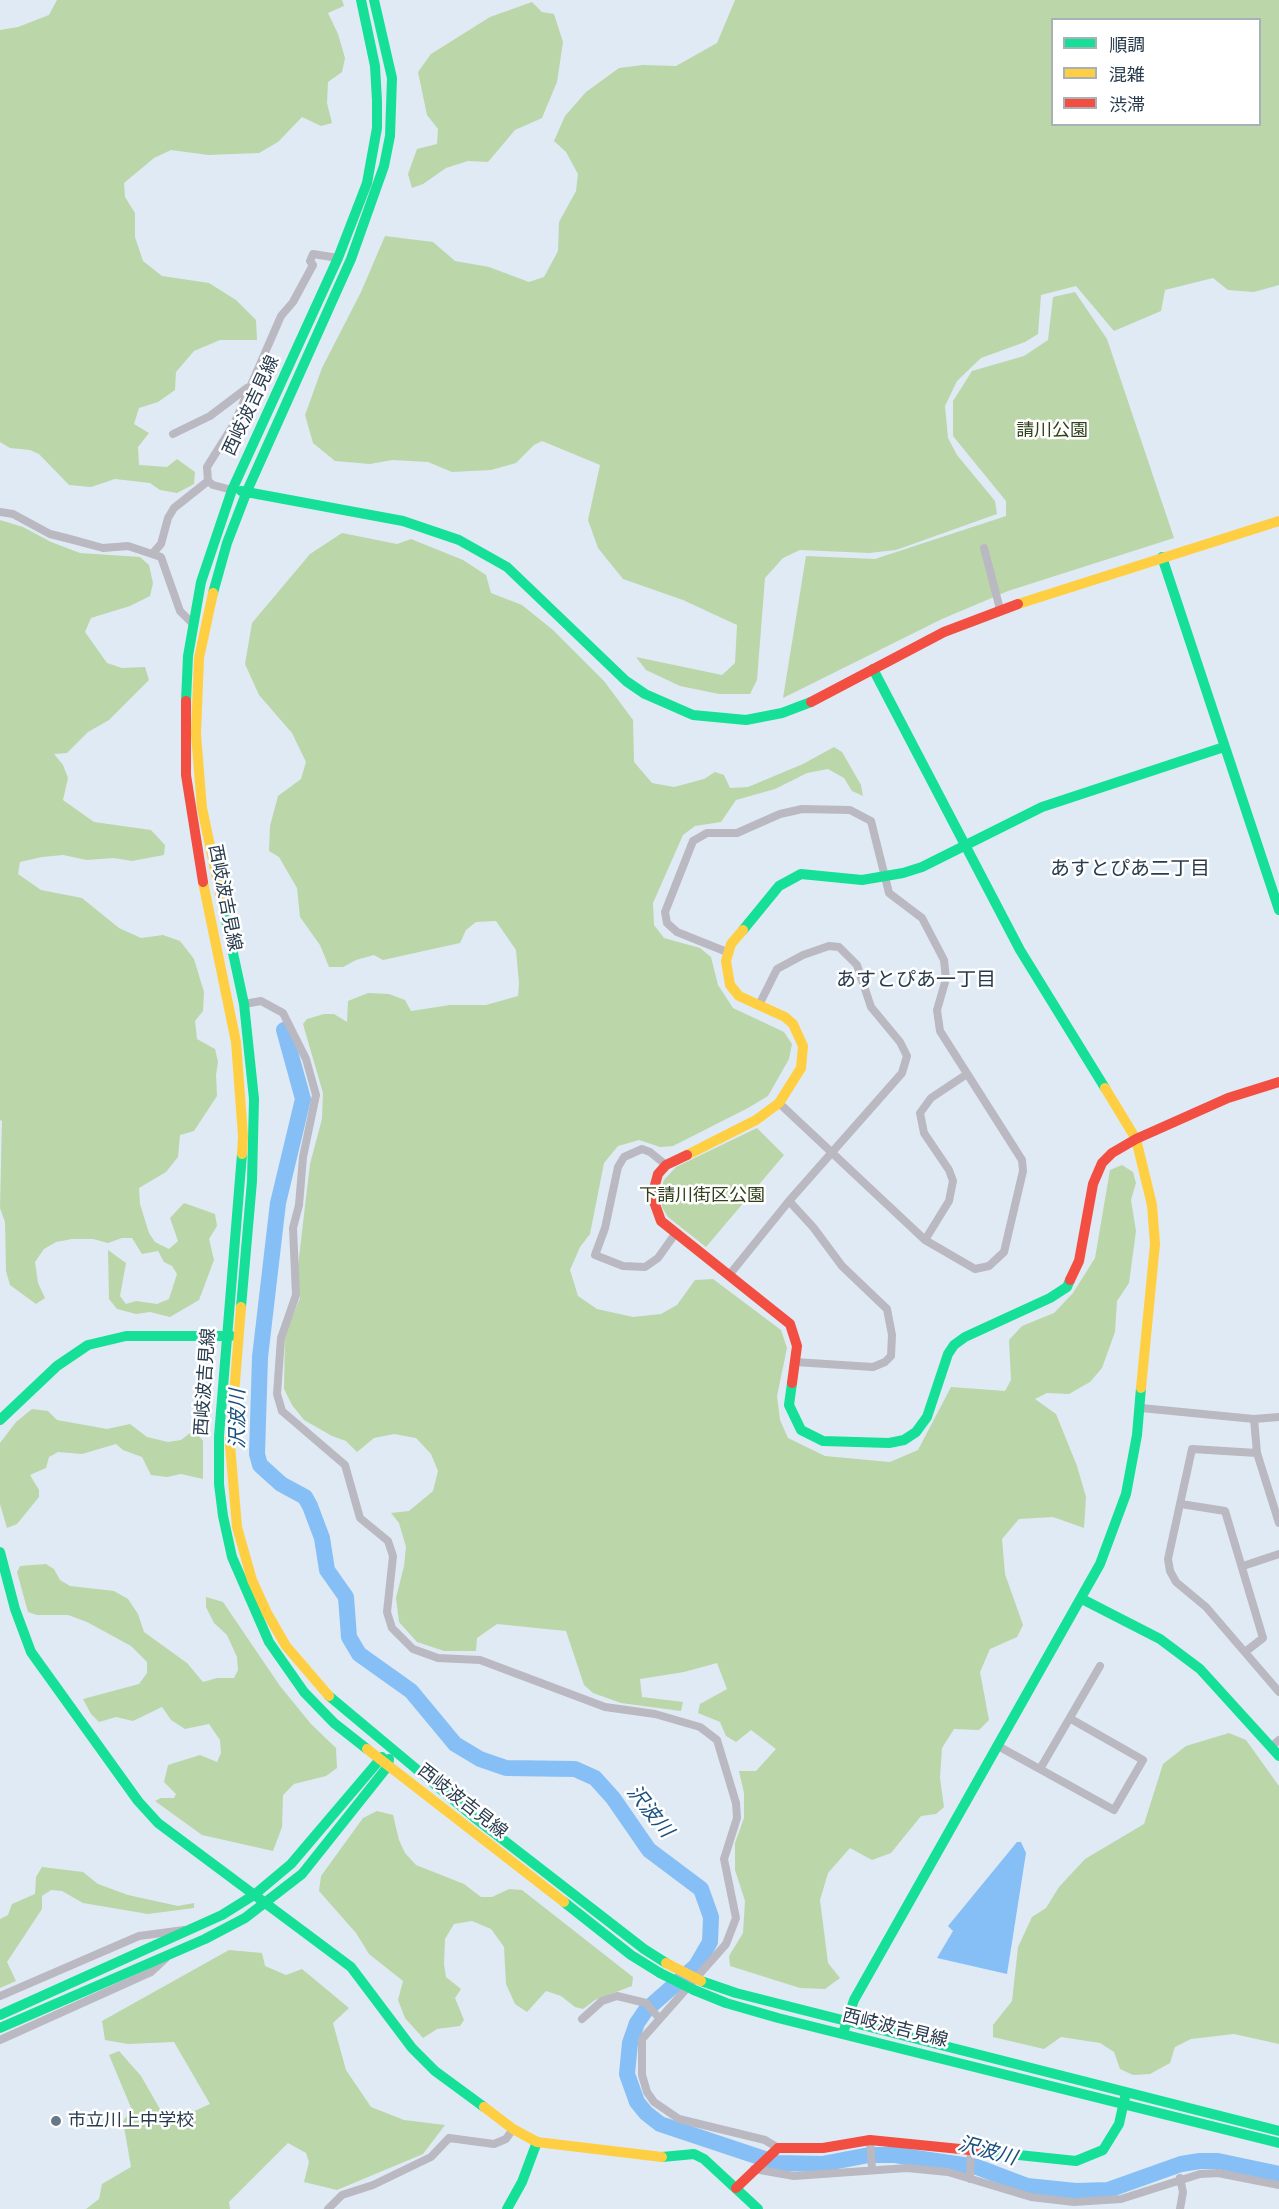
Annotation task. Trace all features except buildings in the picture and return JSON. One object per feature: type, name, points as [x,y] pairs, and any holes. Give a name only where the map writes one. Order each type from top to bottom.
[{"type":"street","name":"西岐波吉見線","points":[[361,0],[375,66],[377,128],[366,183],[338,258],[231,489],[210,550],[193,624],[185,697],[186,775],[196,846],[236,1042],[240,1083],[243,1136],[225,1336],[219,1436],[219,1484],[225,1527],[245,1593],[269,1642],[304,1692],[334,1723],[631,1955],[660,1973],[694,1990],[736,2006],[1125,2098],[1279,2131]]},
{"type":"street","name":"西岐波吉見線","points":[[374,0],[392,78],[390,136],[384,166],[351,259],[247,491],[227,543],[206,624],[200,658],[196,734],[202,808],[244,1004],[254,1099],[252,1181],[230,1445],[237,1527],[252,1580],[286,1646],[314,1682],[392,1750],[610,1923],[666,1963],[701,1981],[736,1993],[847,2021],[1279,2143]]},
{"type":"street","points":[[338,258],[313,254],[310,261],[313,266],[293,302],[281,316],[247,388],[234,424],[207,467],[208,481],[213,485],[231,489],[403,521],[459,540],[507,567],[537,593],[626,681],[662,704],[693,715],[726,720],[765,717],[809,703],[944,632],[1000,609],[1279,521]]},
{"type":"street","points":[[173,434],[210,416],[247,388]]},
{"type":"street","points":[[153,553],[161,544],[168,518],[174,508],[208,481]]},
{"type":"street","points":[[0,512],[13,514],[50,534],[103,548],[128,546],[161,557],[180,611],[193,624]]},
{"type":"street","points":[[984,548],[1000,609]]},
{"type":"street","points":[[1162,557],[1279,910]]},
{"type":"street","points":[[843,2033],[854,2000],[1100,1564],[1126,1494],[1141,1408],[1155,1244],[1152,1205],[1136,1139],[1047,997],[873,669]]},
{"type":"street","points":[[1224,747],[1042,807],[922,867],[862,880],[801,874],[779,886],[739,933],[727,952],[727,973],[730,985],[739,996],[785,1017],[793,1024],[803,1046],[801,1068],[779,1103],[756,1120],[666,1165],[658,1174],[652,1196],[661,1221],[675,1234],[790,1324],[797,1346],[789,1405],[794,1419],[811,1437],[823,1441],[889,1443],[904,1440],[916,1432],[927,1416],[948,1354],[954,1345],[965,1337],[1067,1287],[1079,1262],[1093,1184],[1102,1163],[1136,1139],[1228,1098],[1279,1082]]},
{"type":"street","points":[[727,952],[678,932],[667,923],[665,912],[690,848],[699,836],[737,833],[780,814],[802,809],[850,810],[871,821],[889,893],[922,918],[944,960],[946,979],[937,1010],[940,1031],[1023,1160],[1023,1172],[1007,1241],[999,1259],[989,1266],[975,1269],[925,1240],[779,1103]]},
{"type":"street","points":[[730,1275],[789,1201],[902,1073],[907,1056],[905,1050],[872,1007],[857,965],[839,947],[829,946],[785,963],[777,969],[759,1005]]},
{"type":"street","points":[[244,1004],[261,1001],[283,1013],[303,1053],[316,1095],[293,1228],[296,1295],[281,1338],[279,1403],[282,1411],[345,1465],[360,1518],[388,1542],[393,1556],[387,1612],[392,1628],[399,1638],[424,1654],[480,1660],[605,1707],[655,1714],[700,1727],[717,1740],[736,1803],[737,1818],[724,1859],[736,1918],[726,1944],[680,1998],[658,2016],[642,2039],[640,2054],[642,2075],[647,2092],[654,2102],[679,2119],[765,2140],[774,2150]]},
{"type":"street","points":[[925,1240],[949,1201],[953,1181],[924,1133],[920,1113],[931,1098],[967,1074]]},
{"type":"street","points":[[666,1165],[650,1152],[642,1149],[624,1157],[618,1167],[605,1228],[595,1255],[623,1266],[645,1267],[658,1258],[675,1234]]},
{"type":"street","points":[[789,1201],[813,1227],[842,1266],[887,1309],[892,1335],[891,1356],[885,1362],[873,1367],[795,1362]]},
{"type":"street","points":[[0,1420],[57,1366],[88,1346],[126,1336],[240,1336]]},
{"type":"street","points":[[1141,1408],[1254,1419],[1279,1416]]},
{"type":"street","points":[[1254,1419],[1257,1453],[1279,1523]]},
{"type":"street","points":[[1257,1453],[1192,1449],[1168,1559],[1170,1571],[1176,1582],[1206,1607],[1279,1692]]},
{"type":"street","points":[[1181,1504],[1225,1511],[1263,1638],[1245,1652]]},
{"type":"street","points":[[0,1552],[17,1618],[31,1652],[119,1777],[158,1823],[351,1967],[412,2048],[435,2071],[513,2129],[537,2142],[654,2158],[694,2154],[704,2159],[758,2209]]},
{"type":"street","points":[[1243,1566],[1279,1554]]},
{"type":"street","points":[[1082,1599],[1142,1628],[1177,1651],[1219,1687],[1275,1743],[1279,1756]]},
{"type":"street","points":[[1040,1769],[1100,1666]]},
{"type":"street","points":[[998,1746],[1114,1810],[1143,1760],[1071,1719]]},
{"type":"street","points":[[0,2028],[226,1928],[266,1903],[302,1874],[392,1750]]},
{"type":"street","points":[[0,2015],[235,1908],[291,1864],[383,1762]]},
{"type":"street","points":[[0,1996],[139,1936],[190,1929]]},
{"type":"street","points":[[0,2040],[151,1972],[171,1953]]},
{"type":"street","points":[[582,2019],[602,2001],[617,1996],[646,2003],[658,2016]]},
{"type":"street","points":[[736,2188],[774,2150],[870,2144],[1076,2161],[1090,2158],[1103,2151],[1111,2139],[1119,2124],[1125,2098]]},
{"type":"street","points":[[328,2209],[342,2195],[373,2185],[431,2157],[449,2138],[494,2144],[506,2139],[513,2129]]},
{"type":"street","points":[[507,2209],[522,2182],[537,2142]]},
{"type":"street","points":[[870,2144],[872,2167]]},
{"type":"street","points":[[970,2176],[971,2152]]},
{"type":"street","points":[[755,2168],[794,2176],[872,2167],[937,2171],[970,2176],[1031,2197],[1083,2202],[1121,2199],[1180,2178],[1218,2173],[1279,2185]]},
{"type":"street","points":[[1180,2178],[1183,2192],[1180,2209]]},
{"type":"green space","points":[[57,0],[342,0],[344,6],[328,13],[338,34],[345,58],[342,72],[328,82],[327,103],[332,123],[321,126],[302,117],[278,142],[259,153],[208,155],[171,150],[154,158],[124,183],[125,197],[135,213],[135,237],[143,261],[162,276],[209,283],[236,300],[256,320],[257,340],[220,340],[194,351],[176,372],[175,390],[158,402],[139,408],[134,424],[149,433],[138,447],[139,465],[167,467],[177,459],[195,472],[194,484],[177,493],[160,490],[150,483],[115,479],[91,487],[69,485],[39,454],[30,450],[10,448],[0,442],[0,30],[18,27],[49,15]]},
{"type":"green space","points":[[735,0],[1279,0],[1279,285],[1254,292],[1228,290],[1213,278],[1165,290],[1161,311],[1114,331],[1076,286],[1041,295],[1038,334],[1025,342],[981,358],[957,381],[945,406],[948,438],[957,455],[995,501],[997,514],[896,550],[869,553],[800,550],[783,558],[765,578],[757,680],[750,694],[719,694],[680,686],[646,670],[636,657],[722,675],[735,663],[737,625],[683,600],[623,579],[598,548],[588,520],[600,465],[542,441],[534,445],[516,463],[491,470],[452,472],[428,462],[392,460],[370,464],[335,461],[313,443],[305,415],[322,368],[361,292],[385,236],[433,242],[455,261],[489,267],[529,282],[544,277],[558,251],[559,222],[576,191],[578,174],[566,152],[554,141],[565,116],[586,92],[619,68],[643,65],[676,66],[717,43]]},
{"type":"green space","points":[[532,2],[542,12],[554,14],[563,42],[557,82],[542,118],[515,130],[488,162],[468,161],[446,168],[423,184],[412,188],[408,174],[417,149],[437,144],[438,129],[427,115],[418,72],[431,54],[490,17]]},
{"type":"green space","name":"請川公園","points":[[1075,292],[1107,339],[1174,538],[1008,591],[942,619],[783,698],[806,556],[875,559],[1006,516],[1006,501],[953,436],[953,401],[972,371],[1024,356],[1048,340],[1053,297]]},
{"type":"green space","points":[[0,520],[23,527],[51,542],[80,553],[140,557],[149,565],[153,583],[150,596],[130,606],[91,618],[85,632],[107,663],[122,668],[145,667],[149,680],[109,720],[88,732],[67,753],[54,754],[63,765],[68,778],[63,800],[94,822],[151,830],[165,845],[164,855],[132,861],[114,858],[87,860],[63,855],[42,857],[20,862],[18,874],[41,890],[82,898],[119,928],[141,938],[163,935],[180,941],[194,959],[204,992],[203,1011],[195,1021],[197,1039],[215,1049],[218,1062],[217,1096],[194,1131],[180,1135],[178,1157],[166,1172],[139,1188],[140,1204],[149,1233],[155,1242],[169,1249],[178,1241],[170,1218],[184,1203],[215,1214],[217,1226],[209,1239],[214,1260],[199,1300],[170,1317],[150,1312],[136,1314],[117,1309],[109,1299],[108,1250],[126,1263],[120,1296],[126,1304],[136,1301],[157,1304],[169,1299],[177,1274],[172,1266],[164,1262],[158,1251],[142,1254],[132,1238],[122,1238],[108,1243],[93,1239],[72,1239],[56,1242],[44,1249],[35,1262],[38,1283],[45,1298],[36,1304],[10,1285],[6,1271],[5,1222],[0,1208],[2,1121],[0,1120]]},
{"type":"green space","points":[[342,533],[397,544],[411,539],[463,560],[486,575],[491,593],[522,605],[553,630],[604,681],[633,720],[634,762],[652,783],[674,787],[704,779],[715,772],[724,775],[730,788],[748,787],[803,764],[834,747],[842,752],[861,785],[863,796],[852,791],[844,778],[828,769],[807,773],[775,789],[736,800],[721,822],[695,826],[683,835],[653,903],[654,925],[664,938],[700,948],[711,957],[718,985],[733,1008],[784,1032],[792,1044],[789,1059],[768,1096],[748,1108],[673,1146],[660,1147],[639,1140],[618,1146],[604,1163],[590,1234],[580,1247],[570,1270],[578,1296],[597,1309],[633,1317],[661,1314],[677,1305],[695,1280],[713,1279],[781,1330],[787,1348],[777,1396],[780,1420],[788,1438],[825,1456],[890,1462],[918,1450],[951,1387],[1005,1391],[1011,1380],[1009,1340],[1022,1326],[1054,1313],[1073,1293],[1095,1258],[1110,1170],[1122,1165],[1133,1172],[1136,1183],[1131,1200],[1136,1231],[1129,1283],[1117,1301],[1115,1332],[1102,1368],[1090,1382],[1069,1394],[1047,1393],[1035,1399],[1056,1414],[1077,1466],[1086,1497],[1084,1528],[1053,1517],[1019,1519],[1002,1539],[1005,1574],[1023,1625],[1017,1637],[990,1649],[980,1672],[989,1720],[979,1730],[954,1729],[942,1748],[940,1778],[944,1807],[936,1814],[921,1816],[891,1853],[872,1860],[850,1848],[828,1873],[820,1900],[828,1963],[840,1978],[825,1989],[800,1988],[730,1966],[729,1956],[743,1933],[745,1901],[735,1870],[735,1843],[744,1818],[744,1793],[739,1771],[756,1771],[776,1749],[751,1730],[736,1742],[726,1736],[720,1722],[698,1713],[700,1704],[727,1689],[717,1663],[684,1672],[640,1679],[642,1697],[683,1702],[681,1711],[621,1703],[593,1693],[584,1685],[566,1631],[497,1624],[477,1638],[476,1651],[444,1651],[417,1642],[399,1622],[396,1598],[406,1547],[399,1523],[391,1513],[409,1511],[433,1491],[438,1471],[431,1454],[416,1438],[394,1434],[374,1438],[357,1452],[346,1441],[304,1420],[292,1405],[284,1389],[285,1334],[300,1298],[297,1274],[310,1164],[322,1119],[323,1093],[303,1024],[307,1019],[324,1014],[334,1014],[347,1022],[348,1001],[368,993],[389,994],[405,1000],[411,1011],[450,1005],[486,1005],[518,996],[519,983],[516,950],[496,921],[476,922],[466,930],[460,943],[383,960],[374,955],[356,960],[343,967],[329,967],[320,945],[300,917],[297,888],[279,857],[269,851],[270,826],[278,796],[301,779],[306,762],[292,733],[259,695],[245,664],[252,623],[310,554]]},
{"type":"green space","name":"下請川街区公園","points":[[757,1128],[784,1155],[706,1247],[668,1217],[662,1207],[660,1191],[664,1180],[676,1167]]},
{"type":"green space","points":[[32,1409],[48,1411],[57,1420],[107,1429],[130,1424],[147,1437],[168,1442],[181,1440],[190,1433],[197,1433],[203,1441],[203,1479],[181,1474],[167,1477],[151,1475],[142,1457],[123,1450],[116,1444],[82,1454],[58,1452],[49,1457],[46,1468],[30,1475],[39,1490],[39,1497],[17,1524],[7,1528],[0,1504],[0,1443],[16,1422]]},
{"type":"green space","points":[[46,1564],[54,1569],[60,1580],[70,1586],[114,1591],[128,1599],[138,1614],[144,1632],[187,1663],[203,1682],[217,1678],[234,1678],[238,1670],[237,1657],[227,1635],[214,1623],[206,1607],[206,1597],[223,1602],[280,1686],[311,1724],[336,1748],[337,1768],[326,1776],[294,1784],[283,1795],[282,1827],[273,1851],[202,1835],[155,1801],[161,1798],[174,1798],[176,1794],[164,1782],[168,1765],[200,1755],[217,1762],[221,1753],[220,1740],[209,1724],[185,1729],[171,1720],[162,1707],[133,1721],[116,1717],[99,1722],[91,1714],[83,1699],[139,1684],[147,1673],[147,1662],[131,1646],[87,1622],[68,1615],[37,1615],[28,1612],[17,1572],[20,1566]]},
{"type":"green space","points":[[1229,1733],[1246,1740],[1279,1786],[1279,2044],[1234,2034],[1191,2039],[1175,2047],[1170,2063],[1150,2074],[1133,2075],[1120,2069],[1114,2052],[1100,2043],[1061,2037],[1044,2049],[993,2037],[993,2025],[1012,2001],[1018,1947],[1032,1917],[1046,1908],[1059,1887],[1085,1859],[1144,1824],[1163,1764],[1186,1746]]},
{"type":"green space","points":[[377,1811],[393,1815],[399,1840],[405,1853],[416,1865],[464,1884],[481,1897],[492,1897],[509,1889],[522,1890],[633,1977],[632,1986],[595,2000],[583,2009],[575,2007],[561,1996],[546,1991],[527,2012],[515,2004],[506,1984],[504,1947],[491,1929],[472,1921],[454,1924],[445,1939],[444,1964],[446,1977],[461,1989],[455,1998],[464,2020],[460,2026],[437,2029],[423,2038],[405,2018],[398,2000],[403,1981],[369,1954],[356,1933],[319,1891],[321,1876],[363,1818]]},
{"type":"green space","points":[[42,1867],[83,1872],[98,1884],[128,1895],[178,1906],[194,1903],[194,1908],[148,1914],[83,1903],[62,1891],[51,1890],[42,1896],[42,1909],[7,1962],[16,1981],[0,1988],[0,1919],[8,1915],[12,1904],[35,1894],[36,1877]]},
{"type":"green space","points":[[229,1950],[262,1953],[265,1966],[286,1975],[302,1969],[349,2008],[333,2023],[346,2070],[371,2107],[404,2120],[445,2125],[423,2154],[337,2190],[304,2182],[309,2162],[306,2153],[288,2143],[229,2202],[230,2209],[86,2209],[99,2199],[102,2184],[131,2167],[123,2121],[132,2110],[109,2055],[119,2051],[141,2076],[168,2123],[210,2104],[174,2042],[128,2044],[105,2040],[102,2021]]},
{"type":"water","points":[[1017,1842],[1021,1842],[1026,1853],[1007,1974],[937,1958],[953,1931],[948,1926]]},
{"type":"waterway","name":"沢波川","points":[[284,1030],[303,1099],[278,1203],[260,1357],[257,1454],[260,1465],[281,1484],[305,1497],[310,1506],[322,1538],[327,1570],[346,1597],[349,1637],[359,1654],[411,1691],[455,1744],[480,1759],[506,1768],[575,1769],[595,1778],[613,1798],[649,1850],[701,1889],[711,1917],[710,1942],[696,1966],[646,2010],[637,2023],[630,2043],[627,2074],[637,2102],[646,2113],[660,2124],[777,2163],[822,2164],[869,2155],[895,2155],[977,2167],[1027,2186],[1076,2191],[1108,2190],[1181,2164],[1200,2161],[1218,2161],[1279,2174]]},
{"type":"traffic: fast","points":[[186,701],[188,656],[201,582],[232,490],[338,258],[367,183],[377,128],[377,101],[375,66],[361,0]]},
{"type":"traffic: fast","points":[[213,593],[227,543],[247,491],[351,259],[384,166],[390,136],[392,78],[374,0]]},
{"type":"traffic: fast","points":[[241,491],[403,521],[459,540],[507,567],[626,681],[645,694],[693,715],[746,720],[782,713],[811,702]]},
{"type":"traffic: fast","points":[[1162,557],[1279,910]]},
{"type":"traffic: fast","points":[[873,669],[1020,950],[1105,1088]]},
{"type":"traffic: fast","points":[[743,930],[779,886],[801,874],[862,880],[903,873],[922,867],[1042,807],[1224,747]]},
{"type":"traffic: fast","points":[[222,902],[244,1004],[254,1099],[252,1181],[241,1307]]},
{"type":"traffic: fast","points":[[242,1154],[219,1436],[219,1484],[223,1516],[232,1557],[269,1642],[304,1692],[334,1723],[367,1749]]},
{"type":"traffic: fast","points":[[792,1383],[789,1405],[801,1430],[823,1441],[889,1443],[904,1440],[916,1432],[927,1417],[948,1354],[954,1345],[965,1337],[1050,1298],[1067,1287],[1070,1280]]},
{"type":"traffic: fast","points":[[0,1420],[57,1366],[88,1345],[126,1336],[231,1336]]},
{"type":"traffic: fast","points":[[843,2033],[854,2000],[1100,1564],[1126,1494],[1137,1435],[1141,1388]]},
{"type":"traffic: fast","points":[[0,1552],[15,1609],[31,1652],[138,1801],[158,1823],[351,1967],[412,2048],[435,2071],[484,2107]]},
{"type":"traffic: fast","points":[[1082,1599],[1160,1639],[1200,1669],[1279,1756]]},
{"type":"traffic: fast","points":[[329,1696],[475,1818],[644,1949],[666,1963]]},
{"type":"traffic: fast","points":[[0,2015],[222,1915],[254,1895],[291,1864],[382,1757]]},
{"type":"traffic: fast","points":[[0,2028],[205,1939],[245,1918],[302,1874],[388,1766],[389,1759]]},
{"type":"traffic: fast","points":[[564,1902],[631,1955],[660,1973]]},
{"type":"traffic: fast","points":[[660,1973],[694,1990]]},
{"type":"traffic: fast","points":[[701,1981],[736,1993],[1279,2131]]},
{"type":"traffic: fast","points":[[694,1990],[726,2003],[778,2018],[1279,2143]]},
{"type":"traffic: fast","points":[[990,2152],[1076,2161],[1103,2150],[1119,2124],[1125,2097]]},
{"type":"traffic: fast","points":[[507,2209],[522,2182],[537,2142]]},
{"type":"traffic: fast","points":[[662,2157],[694,2154],[704,2159],[758,2209]]},
{"type":"traffic: slow","points":[[1018,604],[1279,521]]},
{"type":"traffic: slow","points":[[213,593],[199,658],[196,734],[202,808],[222,902]]},
{"type":"traffic: slow","points":[[203,882],[236,1042],[243,1136],[242,1154]]},
{"type":"traffic: slow","points":[[687,1155],[756,1120],[779,1103],[801,1068],[803,1046],[793,1024],[785,1017],[739,996],[730,985],[726,961],[731,944],[743,930]]},
{"type":"traffic: slow","points":[[1105,1088],[1136,1139],[1152,1205],[1155,1244],[1141,1388]]},
{"type":"traffic: slow","points":[[241,1307],[230,1445],[237,1527],[252,1580],[267,1613],[286,1646],[329,1696]]},
{"type":"traffic: slow","points":[[367,1749],[564,1902]]},
{"type":"traffic: slow","points":[[666,1963],[701,1981]]},
{"type":"traffic: slow","points":[[484,2107],[513,2129],[537,2142],[662,2157]]},
{"type":"traffic: jam","points":[[811,702],[944,632],[1018,604]]},
{"type":"traffic: jam","points":[[186,701],[186,775],[203,882]]},
{"type":"traffic: jam","points":[[1070,1280],[1079,1261],[1093,1184],[1102,1163],[1112,1153],[1136,1139],[1228,1098],[1279,1082]]},
{"type":"traffic: jam","points":[[687,1155],[666,1165],[658,1174],[652,1196],[661,1221],[790,1324],[797,1346],[792,1383]]},
{"type":"traffic: jam","points":[[736,2188],[778,2148],[823,2148],[870,2140],[990,2152]]},
{"type":"place","name":"市立川上中学校","points":[[56,2121]]},
{"type":"district","name":"あすとぴあ二丁目","points":[[1130,870]]},
{"type":"district","name":"あすとぴあ一丁目","points":[[916,981]]}]
